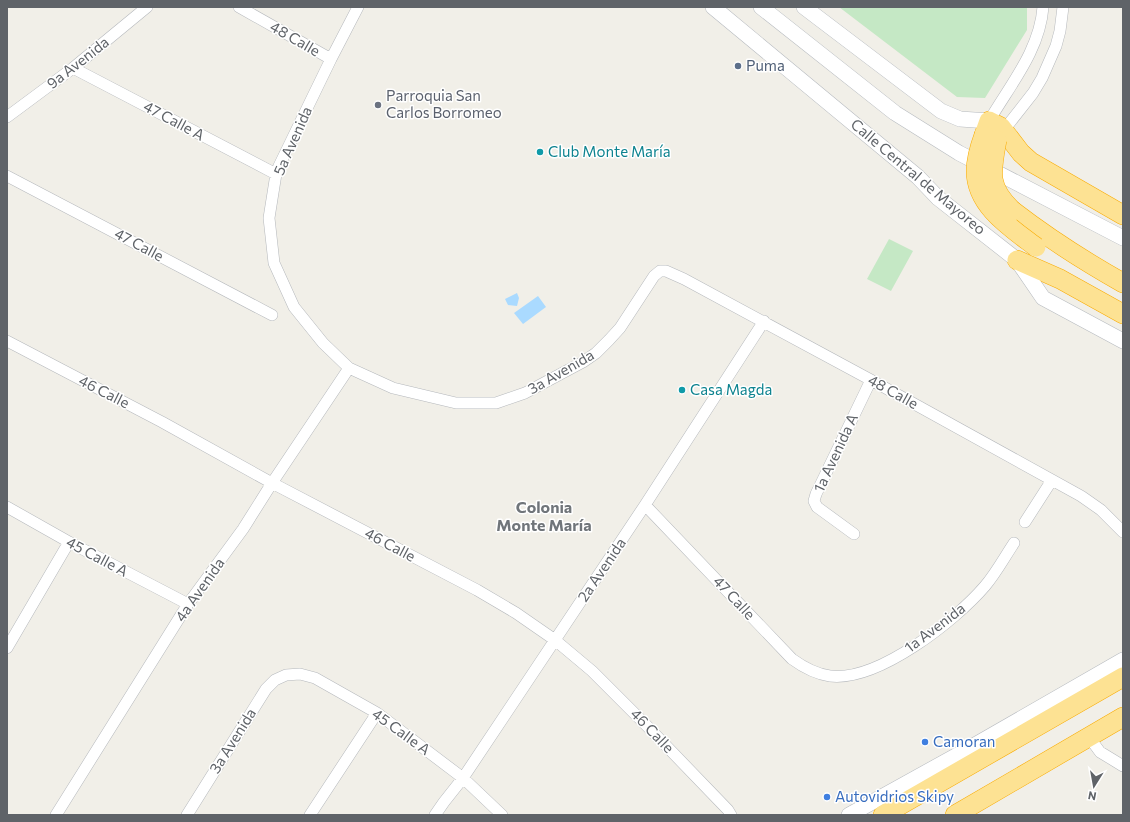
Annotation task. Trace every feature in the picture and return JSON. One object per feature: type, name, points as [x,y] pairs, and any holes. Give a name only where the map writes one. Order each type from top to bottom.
[{"type":"highway","points":[[993,132],[976,166],[977,181],[980,192],[987,204],[995,213],[1036,246],[1060,279]]},
{"type":"highway","points":[[993,132],[993,181],[999,195],[1006,204],[1048,237],[1091,265],[1123,283]]},
{"type":"highway","points":[[993,132],[1031,162],[1123,215]]},
{"type":"highway","points":[[1017,260],[1060,279],[1114,306],[1123,314]]},
{"type":"highway","points":[[883,815],[1123,677]]},
{"type":"highway","points":[[955,815],[1123,717]]},
{"type":"main road","name":"Calle Central de Mayoreo","points":[[713,7],[918,177],[938,198],[1017,260],[1043,298],[1123,341]]},
{"type":"main road","points":[[760,7],[894,113],[914,126],[959,153],[1123,238]]},
{"type":"main road","points":[[804,7],[941,111],[993,132]]},
{"type":"main road","points":[[849,815],[1123,660]]},
{"type":"street","name":"9a Avenida","points":[[7,117],[73,68],[147,7]]},
{"type":"street","name":"48 Calle","points":[[239,7],[331,59]]},
{"type":"street","name":"5a Avenida","points":[[349,368],[323,343],[294,307],[274,263],[269,218],[276,174],[331,59],[358,7]]},
{"type":"street","points":[[993,132],[1011,86],[1036,41],[1042,22],[1043,7]]},
{"type":"street","points":[[993,132],[1033,93],[1042,78],[1056,46],[1060,31],[1063,7]]},
{"type":"street","name":"47 Calle A","points":[[73,68],[276,174]]},
{"type":"street","name":"47 Calle","points":[[7,176],[272,315]]},
{"type":"street","name":"48 Calle","points":[[654,276],[660,271],[666,271],[764,321],[1081,496],[1100,510],[1123,532]]},
{"type":"street","name":"3a Avenida","points":[[349,368],[393,388],[456,403],[496,403],[525,393],[583,362],[600,349],[620,328],[654,276]]},
{"type":"street","name":"2a Avenida","points":[[435,815],[463,778],[646,505],[764,321]]},
{"type":"street","name":"46 Calle","points":[[7,341],[162,422],[272,483],[477,590],[516,614],[555,640],[592,671],[647,726],[729,813],[740,815]]},
{"type":"street","name":"4a Avenida","points":[[56,815],[188,604],[243,530],[272,483],[349,368]]},
{"type":"street","name":"1a Avenida A","points":[[854,534],[817,507],[814,501],[871,380]]},
{"type":"street","points":[[1025,522],[1052,480]]},
{"type":"street","name":"47 Calle","points":[[646,505],[792,659],[803,667],[819,674],[831,676]]},
{"type":"street","name":"45 Calle A","points":[[7,507],[69,542],[188,604]]},
{"type":"street","points":[[7,648],[69,542]]},
{"type":"street","name":"1a Avenida","points":[[831,676],[843,676],[866,672],[891,661],[932,634],[962,610],[984,587],[1002,563],[1014,543]]},
{"type":"street","name":"45 Calle A","points":[[286,675],[300,674],[315,678],[377,713],[463,778],[502,815]]},
{"type":"street","name":"3a Avenida","points":[[187,815],[266,689],[276,680],[286,675]]},
{"type":"street","points":[[310,815],[377,713]]},
{"type":"street","points":[[1089,737],[1100,752],[1123,766]]},
{"type":"green space","points":[[839,7],[1027,7],[1027,30],[985,98],[957,97]]},
{"type":"green space","points":[[889,239],[913,251],[891,291],[867,279]]},
{"type":"water","points":[[517,293],[519,298],[517,306],[508,305],[505,299]]},
{"type":"water","points":[[538,296],[546,307],[523,324],[514,313]]},
{"type":"place","name":"Puma","points":[[738,66]]},
{"type":"place","name":"Parroquia San Carlos Borromeo","points":[[378,105]]},
{"type":"place","name":"Club Monte María","points":[[540,152]]},
{"type":"place","name":"Casa Magda","points":[[682,390]]},
{"type":"place","name":"Camoran","points":[[925,742]]},
{"type":"place","name":"Autovidrios Skipy","points":[[827,797]]},
{"type":"district","name":"Colonia Monte María","points":[[544,516]]}]
